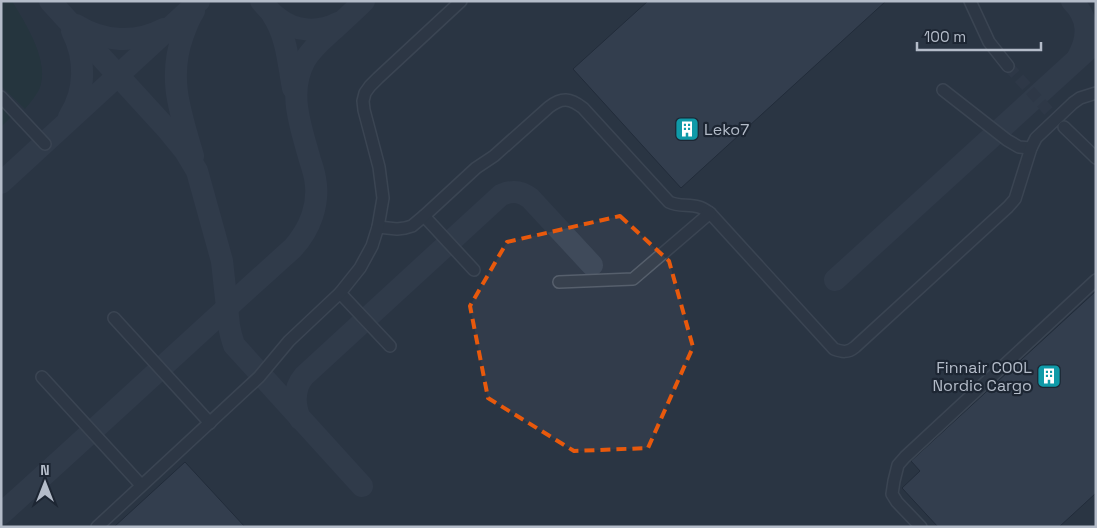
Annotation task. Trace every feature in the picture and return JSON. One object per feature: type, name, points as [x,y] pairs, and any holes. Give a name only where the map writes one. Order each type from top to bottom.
[{"type":"lane","points":[[97,527],[259,377],[289,340],[340,294],[360,268],[372,246],[378,227],[383,198],[379,167],[364,110],[363,101],[365,93],[378,78],[460,1]]},
{"type":"lane","points":[[970,1],[988,42],[1008,66]]},
{"type":"lane","points":[[943,90],[1007,140],[1019,147],[1031,148]]},
{"type":"lane","points":[[378,227],[397,229],[412,226],[476,168],[494,156],[549,107],[562,100],[576,102],[669,202],[680,206],[700,207],[710,213],[834,348],[846,352],[855,347],[1008,207],[1015,199],[1031,148],[1039,134],[1073,103],[1080,98],[1096,93]]},
{"type":"lane","points":[[1,96],[45,144]]},
{"type":"lane","points":[[1064,127],[1096,158]]},
{"type":"lane","points":[[558,282],[633,279],[710,213]]},
{"type":"lane","points":[[424,216],[474,270]]},
{"type":"lane","points":[[921,527],[897,502],[892,494],[898,465],[1096,280]]},
{"type":"lane","points":[[340,294],[390,346]]},
{"type":"lane","points":[[114,318],[210,423]]},
{"type":"lane","points":[[42,377],[141,485]]},
{"type":"highlighted area","points":[[620,216],[669,261],[693,347],[648,448],[574,451],[488,398],[470,306],[507,242]]},
{"type":"shaded area","points":[[1,1],[1096,1],[1096,527],[1,527]]},
{"type":"green space","points":[[1,1],[12,1],[30,32],[42,68],[39,90],[25,109],[1,86]]},
{"type":"green space","points":[[1,105],[12,116],[1,127]]},
{"type":"building","name":"Leko7","points":[[648,1],[886,1],[681,188],[573,69]]},
{"type":"building","name":"Finnair COOL Nordic Cargo","points":[[1096,291],[1096,493],[1059,527],[938,527],[902,488],[920,471],[911,461]]},
{"type":"building","points":[[185,462],[245,527],[114,527]]},
{"type":"taxiway","points":[[50,1],[185,151],[197,171],[222,261],[229,326],[234,345],[362,486]]},
{"type":"taxiway","points":[[1,183],[199,1]]},
{"type":"taxiway","points":[[261,1],[278,18],[292,26],[315,30],[338,23]]},
{"type":"taxiway","points":[[1,514],[299,241],[309,224],[315,207],[316,197],[314,174],[297,110],[297,84],[300,72],[305,60],[314,48],[364,1]]},
{"type":"taxiway","points":[[1072,1],[1082,14],[1086,28],[1082,50],[1078,57]]},
{"type":"taxiway","points":[[193,156],[180,111],[176,67],[183,35],[194,11]]},
{"type":"taxiway","points":[[272,14],[284,40],[293,88]]},
{"type":"taxiway","points":[[76,25],[97,35],[120,39],[142,37],[164,29]]},
{"type":"taxiway","points":[[69,117],[79,96],[82,74],[80,52],[72,31]]},
{"type":"taxiway","points":[[835,280],[1096,42]]},
{"type":"taxiway","points":[[300,419],[296,391],[304,376],[501,195],[516,192],[530,198],[592,265]]},
{"type":"tunnel","points":[[1008,66],[1062,126]]},
{"type":"place","name":"Leko7","points":[[687,129]]},
{"type":"place","name":"Finnair COOL Nordic Cargo","points":[[1049,376]]}]
